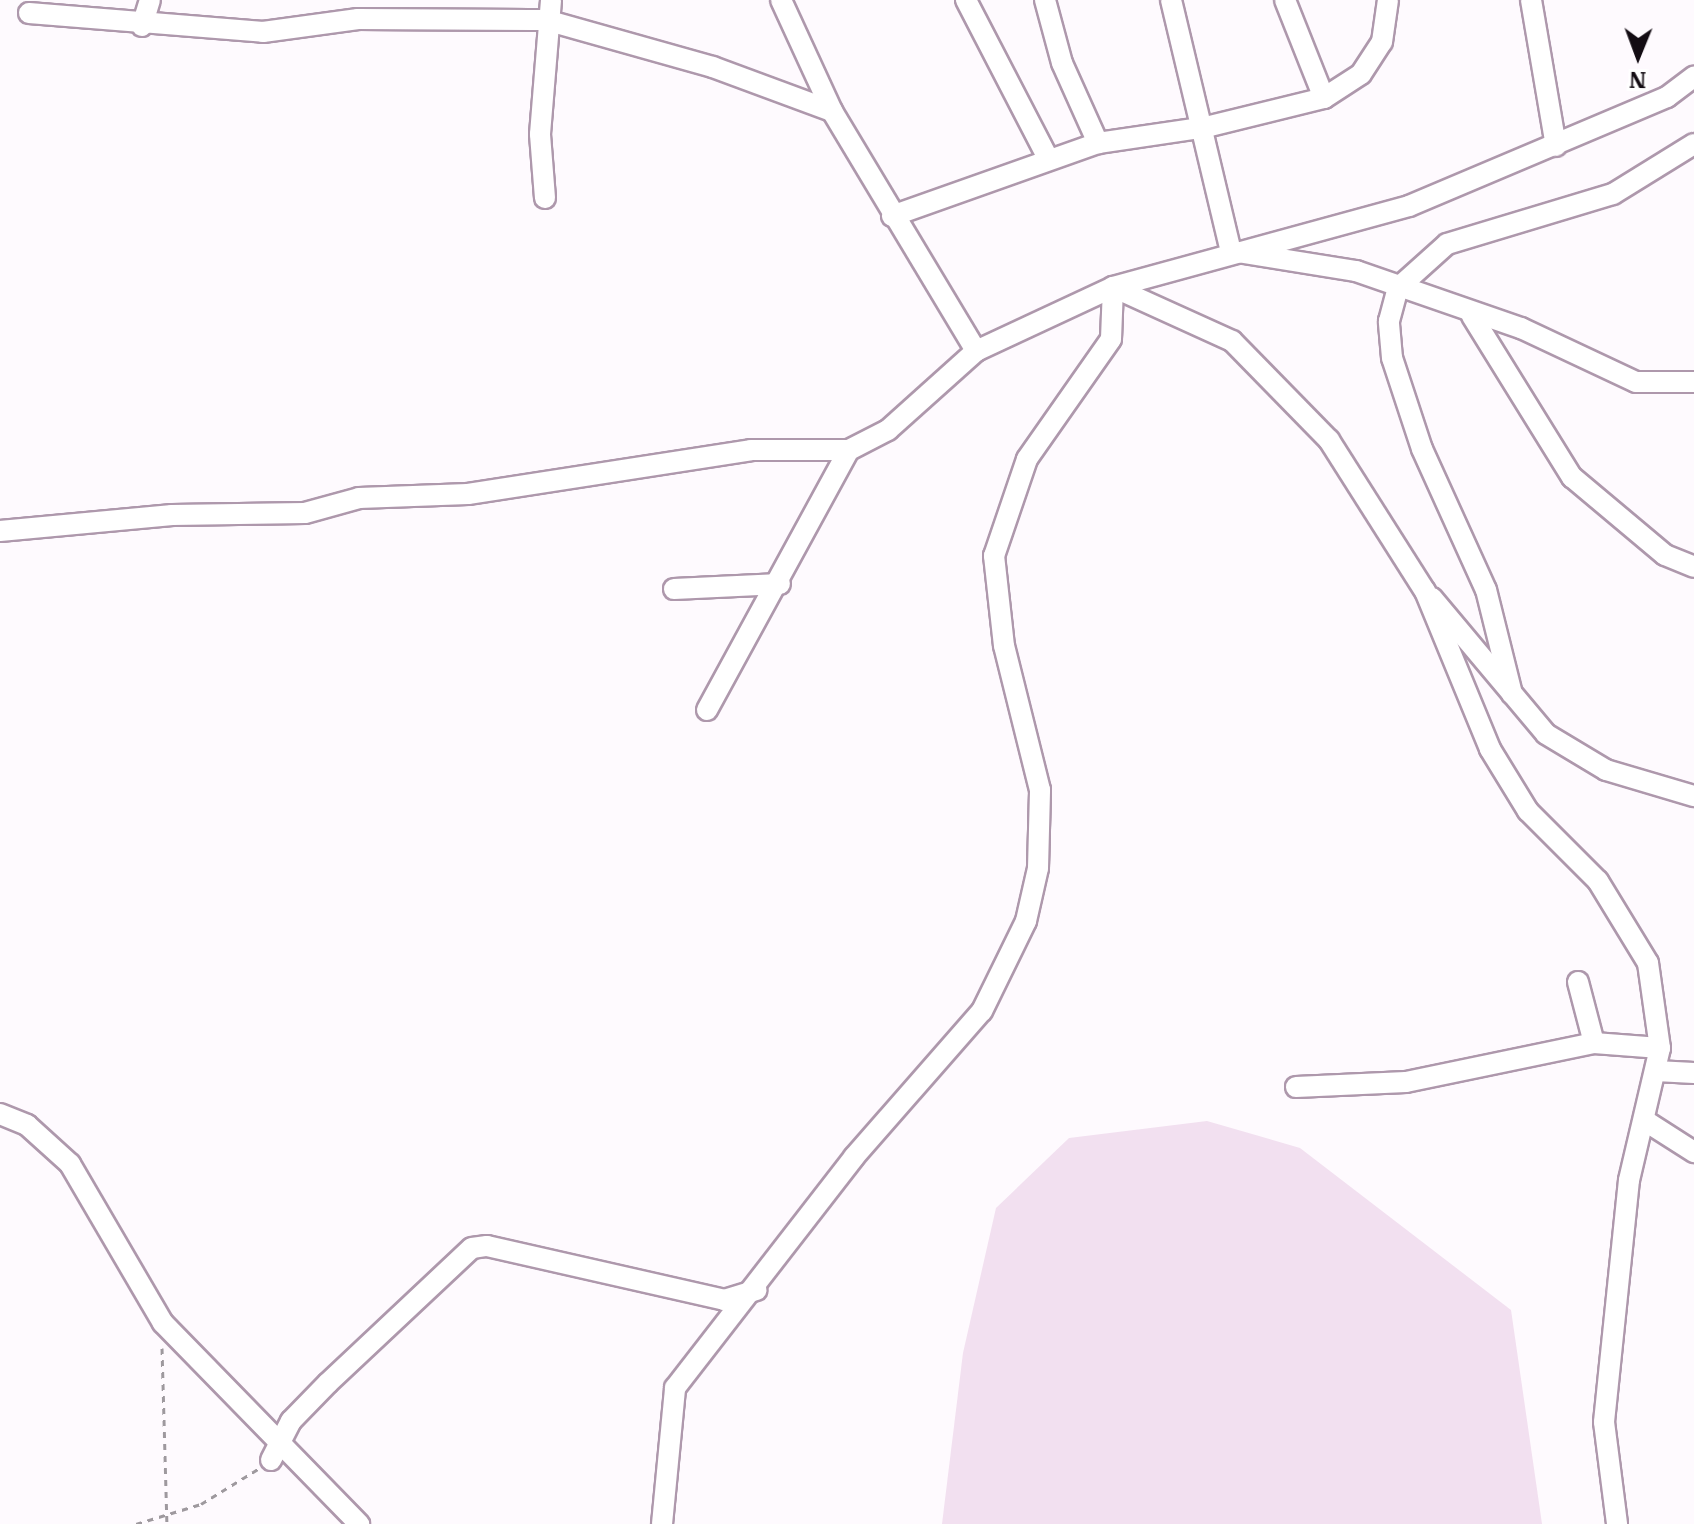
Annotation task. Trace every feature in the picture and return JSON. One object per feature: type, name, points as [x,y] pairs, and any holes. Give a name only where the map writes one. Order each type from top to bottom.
[{"type":"street","points":[[142,26],[150,0]]},
{"type":"street","points":[[781,0],[832,111],[892,216],[976,351]]},
{"type":"street","points":[[966,0],[1048,158]]},
{"type":"street","points":[[1045,0],[1062,63],[1098,143]]},
{"type":"street","points":[[1171,0],[1206,127],[1231,251]]},
{"type":"street","points":[[1285,0],[1324,98]]},
{"type":"street","points":[[892,216],[1048,158],[1098,143],[1206,127],[1324,98],[1361,74],[1382,42],[1388,0]]},
{"type":"street","points":[[1531,0],[1556,146]]},
{"type":"street","points":[[545,198],[548,10]]},
{"type":"street","points":[[29,13],[142,26],[263,32],[358,19],[548,10],[832,111]]},
{"type":"street","points":[[0,531],[172,515],[305,513],[359,498],[468,494],[751,450],[849,450],[888,430],[976,351],[1113,287],[1231,251],[1409,206],[1556,146],[1694,77]]},
{"type":"street","points":[[1512,694],[1486,590],[1422,449],[1392,358],[1389,321],[1398,288],[1418,262],[1447,244],[1613,194],[1694,144]]},
{"type":"street","points":[[1231,251],[1314,261],[1398,288],[1472,316],[1521,328],[1636,382],[1694,382]]},
{"type":"street","points":[[1113,287],[1255,358],[1329,440],[1425,591],[1490,749],[1528,811],[1627,917],[1660,1006],[1660,1048],[1647,1122],[1629,1180],[1604,1422],[1617,1524]]},
{"type":"street","points":[[662,1524],[675,1388],[756,1290],[854,1157],[982,1011],[1026,921],[1038,868],[1040,790],[1004,646],[994,556],[1006,504],[1027,459],[1111,339],[1113,287]]},
{"type":"street","points":[[1472,316],[1572,477],[1665,555],[1694,567]]},
{"type":"street","points":[[707,710],[780,584],[849,450]]},
{"type":"street","points":[[674,589],[780,584]]},
{"type":"street","points":[[1425,591],[1476,642],[1512,694],[1546,734],[1606,770],[1694,796]]},
{"type":"street","points":[[1578,982],[1594,1043]]},
{"type":"street","points":[[1296,1087],[1406,1082],[1594,1043],[1660,1048]]},
{"type":"street","points":[[1656,1071],[1694,1073]]},
{"type":"street","points":[[0,1114],[27,1125],[70,1164],[163,1333],[275,1453],[359,1524]]},
{"type":"street","points":[[1647,1122],[1694,1152]]},
{"type":"street","points":[[275,1453],[328,1383],[472,1248],[487,1246],[724,1300],[756,1290]]},
{"type":"path","points":[[163,1333],[167,1524]]},
{"type":"path","points":[[136,1524],[210,1499],[275,1453]]},
{"type":"shaded area","points":[[1207,1121],[1300,1148],[1511,1310],[1542,1524],[942,1524],[963,1353],[996,1208],[1069,1138]]}]
